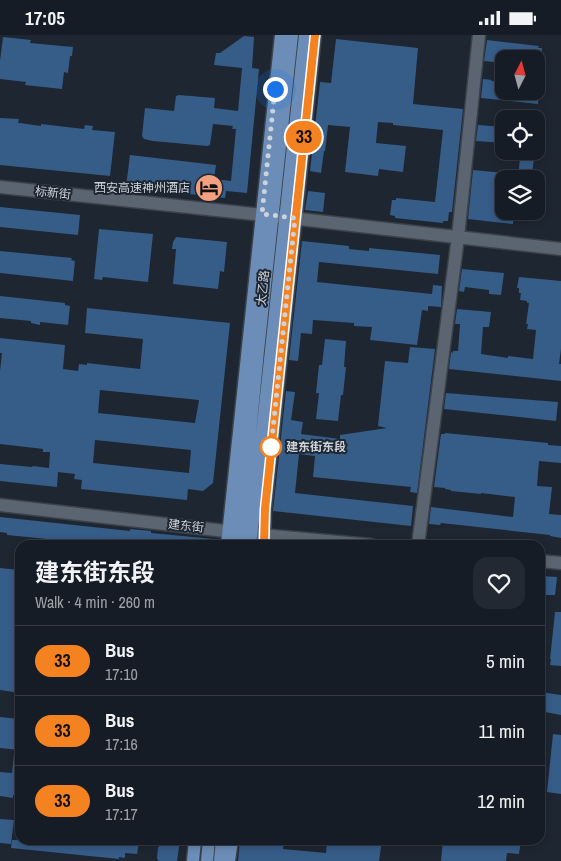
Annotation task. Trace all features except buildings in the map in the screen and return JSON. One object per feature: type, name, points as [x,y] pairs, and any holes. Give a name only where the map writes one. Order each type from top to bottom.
[{"type":"main road","points":[[248,538],[279,216],[281,35]]},
{"type":"main road","name":"太乙路","points":[[248,538],[265,414],[271,349],[292,35]]},
{"type":"main road","name":"太乙路","points":[[279,216],[305,35]]},
{"type":"main road","points":[[279,216],[315,35]]},
{"type":"main road","points":[[193,861],[195,845]]},
{"type":"main road","points":[[207,861],[209,845]]},
{"type":"main road","points":[[220,861],[222,845]]},
{"type":"main road","points":[[229,861],[231,845]]},
{"type":"street","points":[[419,540],[458,237],[478,35]]},
{"type":"street","name":"标新街","points":[[0,187],[279,216],[561,249]]},
{"type":"street","name":"建东街","points":[[0,505],[248,538],[283,540]]},
{"type":"street","points":[[545,561],[561,563]]},
{"type":"bus line","name":"33","points":[[264,540],[265,509],[315,35]]},
{"type":"place","name":"西安高速神州酒店","points":[[209,188]]},
{"type":"place","name":"建东街东段","points":[[271,447]]},
{"type":"route","points":[[271,447],[295,218],[262,214],[275,89]]}]
